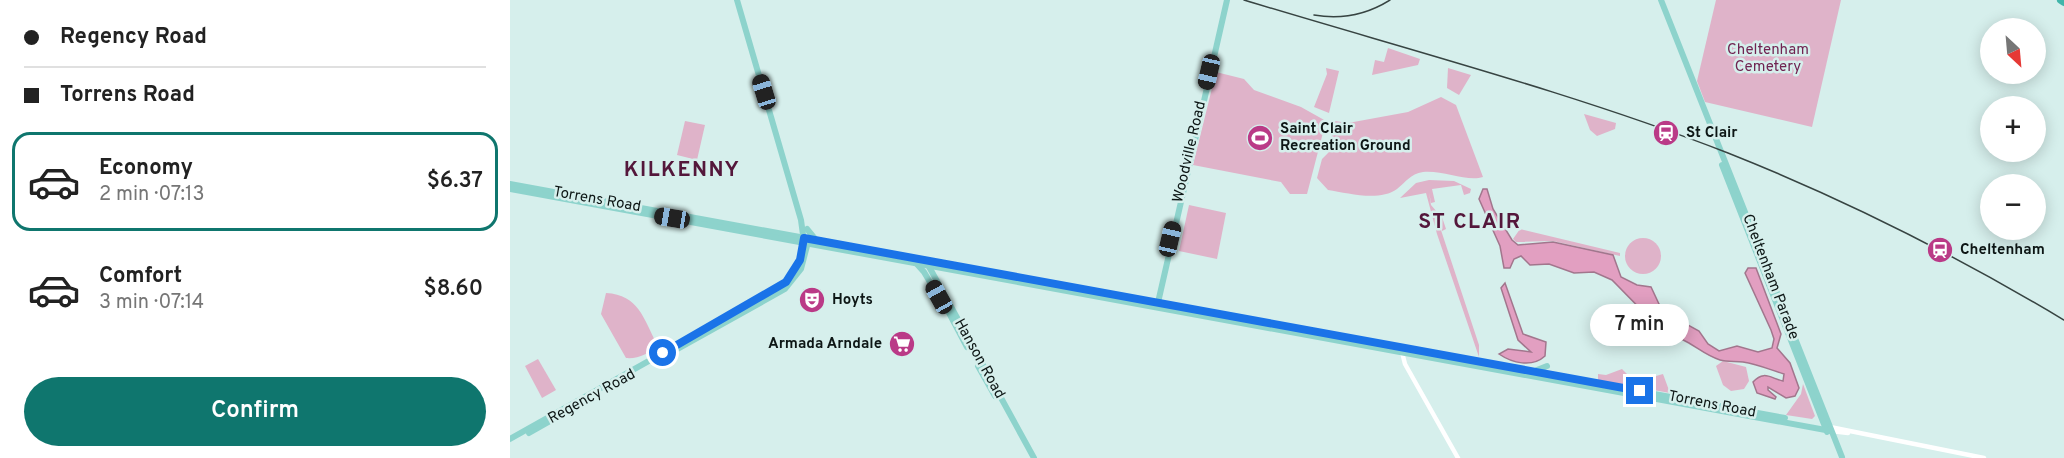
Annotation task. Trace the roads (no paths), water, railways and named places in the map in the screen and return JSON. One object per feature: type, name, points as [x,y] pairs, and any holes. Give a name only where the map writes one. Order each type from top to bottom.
[{"type":"main road","points":[[736,0],[801,220],[806,244]]},
{"type":"main road","name":"Woodville Road","points":[[1157,305],[1160,282],[1225,0]]},
{"type":"main road","name":"Cheltenham Parade","points":[[1661,0],[1828,429]]},
{"type":"main road","name":"Cheltenham Parade","points":[[1710,128],[1733,195],[1820,416],[1828,429]]},
{"type":"main road","name":"Torrens Road","points":[[510,184],[806,244],[817,240],[1340,339],[1533,371],[1749,414],[1813,424],[1828,429]]},
{"type":"main road","name":"Torrens Road","points":[[510,189],[724,226],[806,244],[912,262],[926,262],[940,267],[1157,305]]},
{"type":"main road","points":[[801,220],[817,240]]},
{"type":"main road","points":[[806,244],[807,229]]},
{"type":"main road","points":[[794,241],[806,244]]},
{"type":"main road","name":"Regency Road","points":[[510,441],[775,290],[792,276],[806,244]]},
{"type":"main road","points":[[912,262],[924,271],[939,297]]},
{"type":"main road","name":"Hanson Road","points":[[926,262],[1034,458]]},
{"type":"main road","name":"Hanson Road","points":[[926,262],[939,297],[1029,458]]},
{"type":"main road","points":[[932,276],[933,270],[940,267]]},
{"type":"main road","name":"Woodville Road","points":[[1157,305],[1160,282]]},
{"type":"main road","points":[[950,316],[951,309]]},
{"type":"main road","name":"Torrens Road","points":[[1427,354],[1828,429]]},
{"type":"main road","points":[[1533,371],[1547,366]]},
{"type":"main road","points":[[1813,424],[1820,416]]},
{"type":"main road","points":[[1828,429],[1842,457]]},
{"type":"street","points":[[1403,350],[1405,364],[1458,458]]},
{"type":"street","name":"Torrens Road","points":[[1828,429],[1983,458]]},
{"type":"railway","points":[[1244,0],[1609,110],[1728,153],[1857,209],[1983,273],[2064,320]]},
{"type":"railway","points":[[1314,15],[1334,17],[1354,15],[1390,0]]},
{"type":"place","name":"St Clair","points":[[1666,133]]},
{"type":"place","name":"Saint Clair Recreation Ground","points":[[1260,138]]},
{"type":"place","name":"Cheltenham","points":[[1940,250]]},
{"type":"place","name":"Hoyts","points":[[812,300]]},
{"type":"place","name":"Armada Arndale","points":[[902,344]]},
{"type":"district","name":"KILKENNY","points":[[682,170]]},
{"type":"district","name":"ST CLAIR","points":[[1470,222]]},
{"type":"park label","name":"Cheltenham Cemetery","points":[[1768,58]]}]
